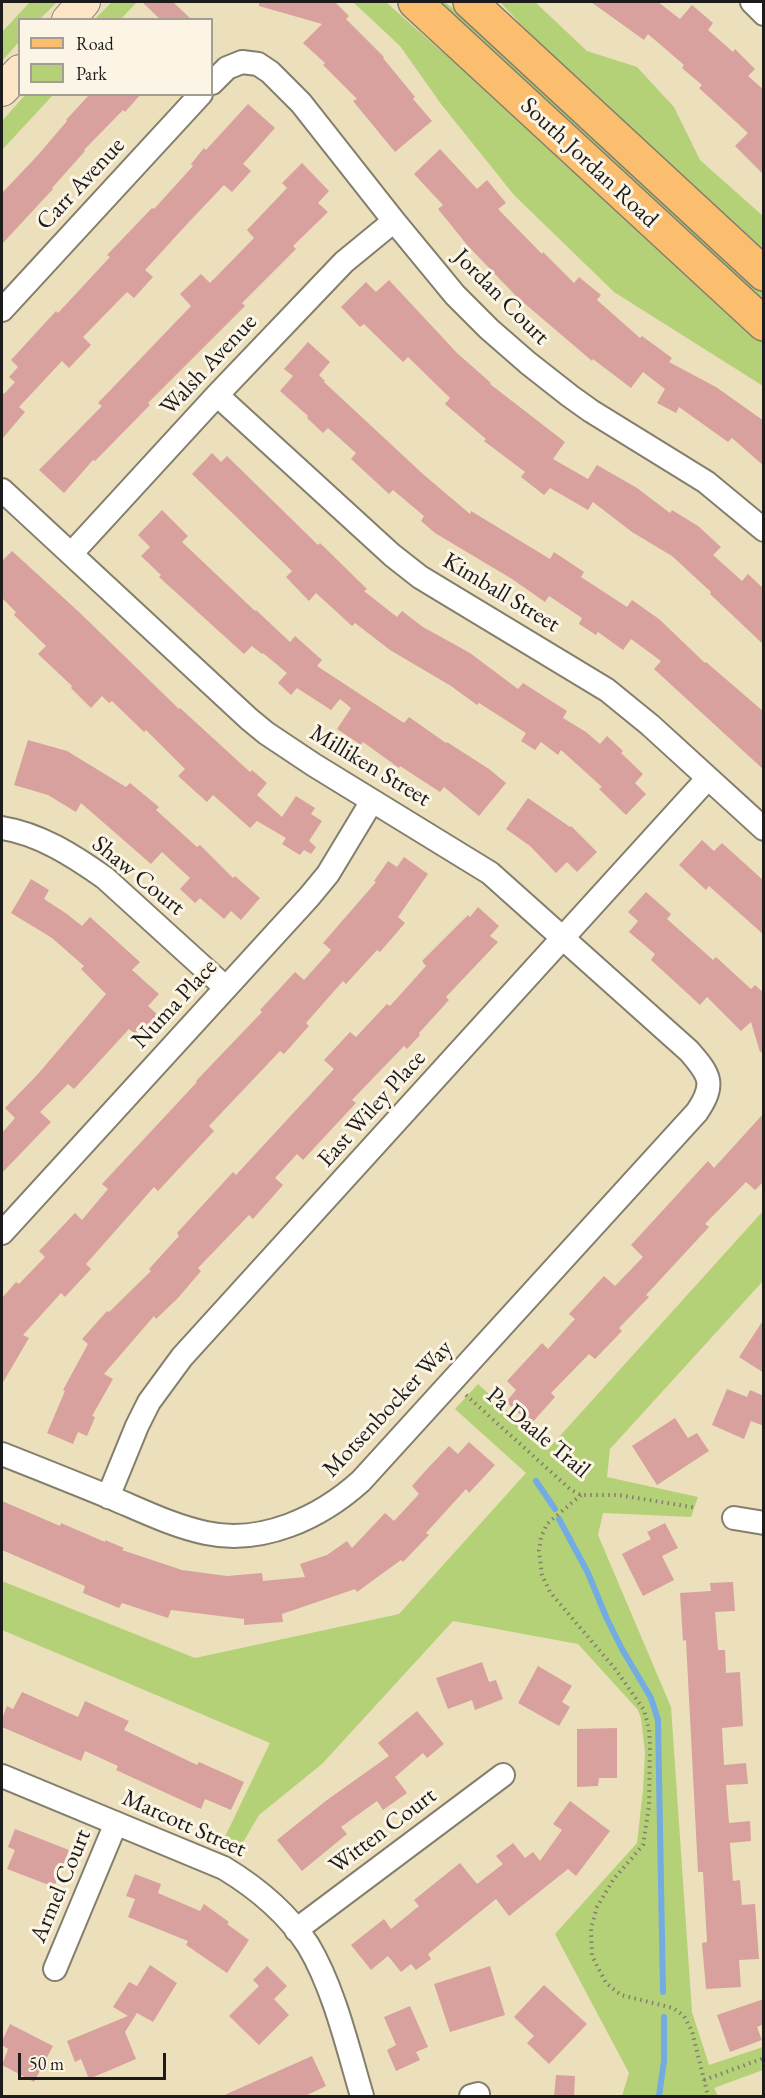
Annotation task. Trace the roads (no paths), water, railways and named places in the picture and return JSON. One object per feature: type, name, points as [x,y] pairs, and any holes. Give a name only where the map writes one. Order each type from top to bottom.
[{"type":"main road","name":"South Jordan Road","points":[[415,2],[764,324]]},
{"type":"main road","name":"South Jordan Road","points":[[470,2],[764,274]]},
{"type":"street","points":[[70,18],[84,2]]},
{"type":"street","points":[[752,2],[764,14]]},
{"type":"street","name":"Jordan Court","points":[[213,82],[227,68],[242,62],[258,64],[270,72],[294,94],[455,295],[528,363],[591,411],[706,482],[764,530]]},
{"type":"street","points":[[2,90],[18,73]]},
{"type":"street","name":"Carr Avenue","points":[[2,310],[199,96]]},
{"type":"street","name":"Walsh Avenue","points":[[71,554],[217,395],[344,262],[394,221]]},
{"type":"street","name":"Kimball Street","points":[[217,395],[407,567],[608,690],[650,725],[764,829]]},
{"type":"street","name":"Milliken Street","points":[[2,490],[257,726],[314,765],[490,873],[689,1051],[700,1064],[710,1084]]},
{"type":"street","name":"East Wiley Place","points":[[108,1497],[137,1426],[149,1402],[166,1377],[708,778]]},
{"type":"street","name":"Numa Place","points":[[2,1233],[309,897],[328,874],[372,801]]},
{"type":"street","name":"Shaw Court","points":[[2,828],[49,843],[105,878],[226,988]]},
{"type":"street","name":"Motsenbocker Way","points":[[2,1454],[171,1523],[208,1534],[229,1536],[261,1533],[313,1516],[361,1481],[697,1112],[707,1098],[710,1084]]},
{"type":"street","points":[[734,1518],[764,1523]]},
{"type":"street","name":"Witten Court","points":[[296,1930],[502,1775]]},
{"type":"street","name":"Marcott Street","points":[[2,1776],[224,1868],[255,1887],[308,1946],[327,1986],[362,2097]]},
{"type":"street","name":"Armel Court","points":[[55,1969],[116,1822]]},
{"type":"waterway","points":[[536,1481],[555,1509]]},
{"type":"waterway","points":[[559,1519],[588,1573],[622,1649],[651,1698],[658,1720],[663,1992]]},
{"type":"waterway","points":[[659,2096],[664,2061],[664,2017]]}]
